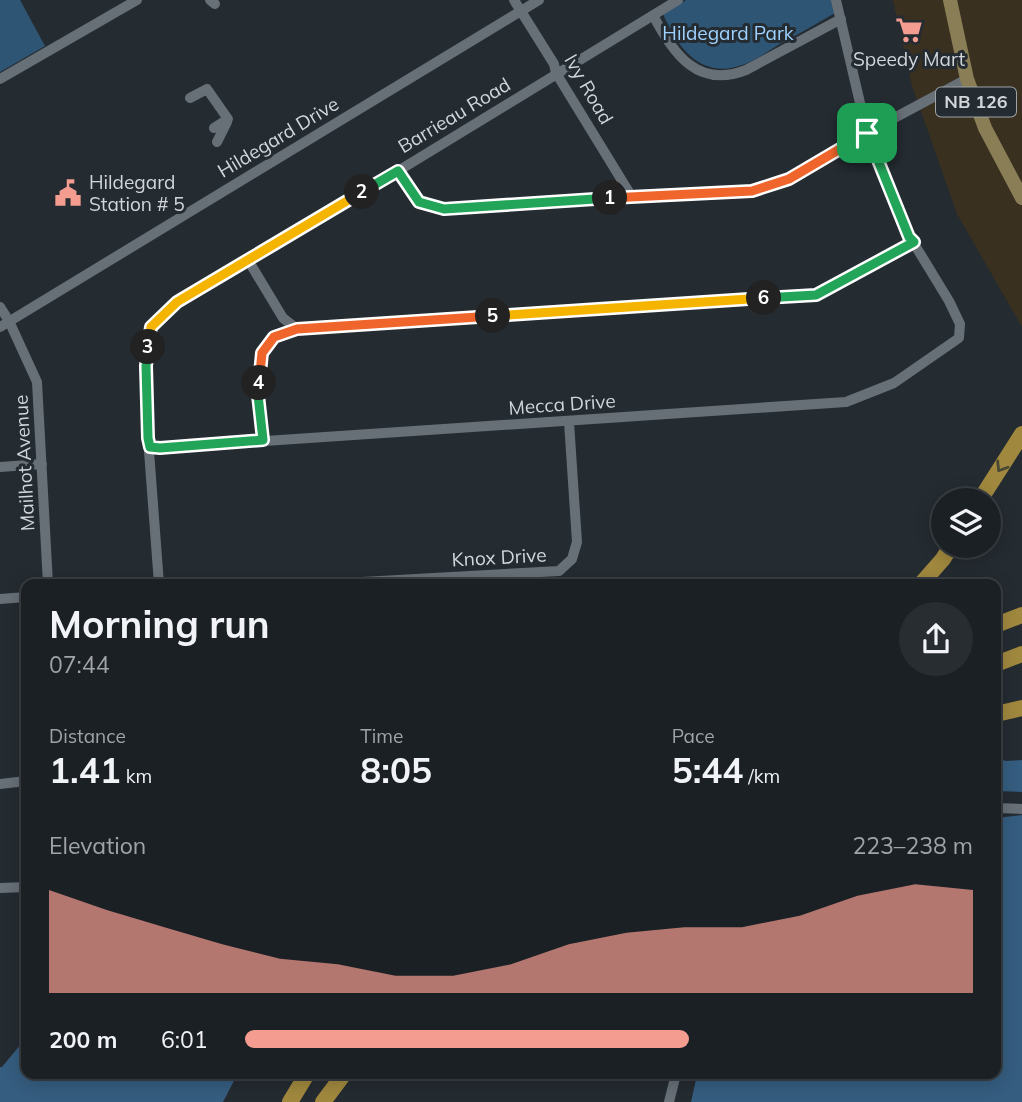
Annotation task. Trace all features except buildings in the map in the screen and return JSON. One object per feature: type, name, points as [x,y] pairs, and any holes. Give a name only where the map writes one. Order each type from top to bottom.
[{"type":"highway","points":[[988,488],[1022,434]]},
{"type":"highway","points":[[925,579],[944,558]]},
{"type":"highway","points":[[1001,623],[1022,615]]},
{"type":"highway","points":[[1001,662],[1022,654]]},
{"type":"highway","points":[[1001,713],[1022,708]]},
{"type":"highway","points":[[290,1102],[304,1079]]},
{"type":"highway","points":[[323,1102],[340,1079]]},
{"type":"main road","name":"NB 126","points":[[950,0],[967,79],[985,128],[1022,198]]},
{"type":"street","points":[[0,79],[137,0]]},
{"type":"street","name":"Ivy Road","points":[[514,0],[632,197]]},
{"type":"street","name":"Hildegard Drive","points":[[4,324],[539,0]]},
{"type":"street","name":"Barrieau Road","points":[[159,579],[148,438],[146,366],[151,327],[177,302],[678,0]]},
{"type":"street","points":[[263,440],[258,395],[262,353],[274,337],[297,329],[816,295],[914,242],[909,237],[867,133],[836,0]]},
{"type":"street","points":[[653,15],[676,54],[694,69],[709,75],[737,74],[841,19]]},
{"type":"street","points":[[398,171],[419,202],[444,209],[752,191],[789,179],[967,79]]},
{"type":"street","points":[[191,98],[207,89],[228,119]]},
{"type":"street","points":[[214,128],[228,119]]},
{"type":"street","points":[[217,142],[228,119]]},
{"type":"street","name":"Mecca Drive","points":[[150,447],[846,402],[894,383],[959,338],[960,324],[914,242]]},
{"type":"street","points":[[248,260],[284,318],[297,329]]},
{"type":"street","name":"Mailhot Avenue","points":[[0,307],[4,324],[37,383],[48,579]]},
{"type":"street","name":"Knox Drive","points":[[416,579],[559,571],[572,559],[577,542],[569,422]]},
{"type":"street","points":[[0,467],[42,464]]},
{"type":"street","points":[[0,598],[21,597]]},
{"type":"street","points":[[0,784],[21,782]]},
{"type":"street","points":[[1001,808],[1022,809]]},
{"type":"street","points":[[0,888],[21,887]]},
{"type":"street","points":[[669,1102],[675,1079]]},
{"type":"shaded area","points":[[893,0],[1022,0],[1022,327],[957,214],[912,86]]},
{"type":"shaded area","points":[[1001,760],[1022,760],[1022,792],[1001,791]]},
{"type":"shaded area","points":[[1022,815],[1022,1102],[691,1102],[696,1079],[1001,1079],[1001,817]]},
{"type":"shaded area","points":[[21,1044],[21,1079],[235,1079],[223,1102],[0,1102],[2,1067]]},
{"type":"green space","points":[[0,0],[20,0],[45,46],[0,72]]},
{"type":"green space","name":"Hildegard Park","points":[[686,0],[832,0],[835,13],[762,56],[730,68],[716,68],[704,65],[684,50],[663,14]]},
{"type":"place","name":"Speedy Mart","points":[[909,30]]},
{"type":"place","name":"Hildegard Station # 5","points":[[68,193]]},
{"type":"route","points":[[867,133],[909,237],[914,242],[816,295],[300,328],[274,337],[262,353],[258,395],[263,440],[150,447],[146,366],[151,327],[177,302],[398,171],[419,202],[444,209],[752,191],[789,179],[867,133]]}]
